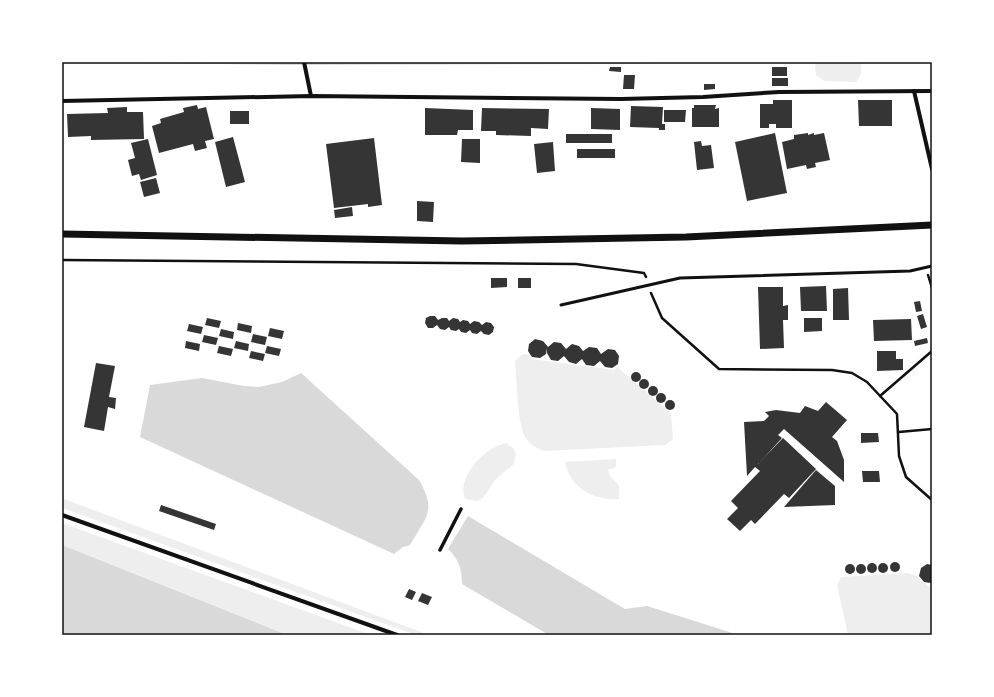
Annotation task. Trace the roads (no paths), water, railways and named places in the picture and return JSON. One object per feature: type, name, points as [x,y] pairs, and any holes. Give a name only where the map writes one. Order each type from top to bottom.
[{"type":"street","points":[[305,64],[311,96]]},
{"type":"street","points":[[62,101],[311,96],[620,99],[703,97],[779,92],[914,92],[932,90]]},
{"type":"street","points":[[914,92],[932,169]]},
{"type":"street","points":[[62,234],[462,240],[686,237],[932,225]]},
{"type":"street","points":[[440,550],[460,509]]},
{"type":"street","points":[[62,514],[397,635]]},
{"type":"lane","points":[[561,305],[680,278],[910,271],[932,266]]}]
